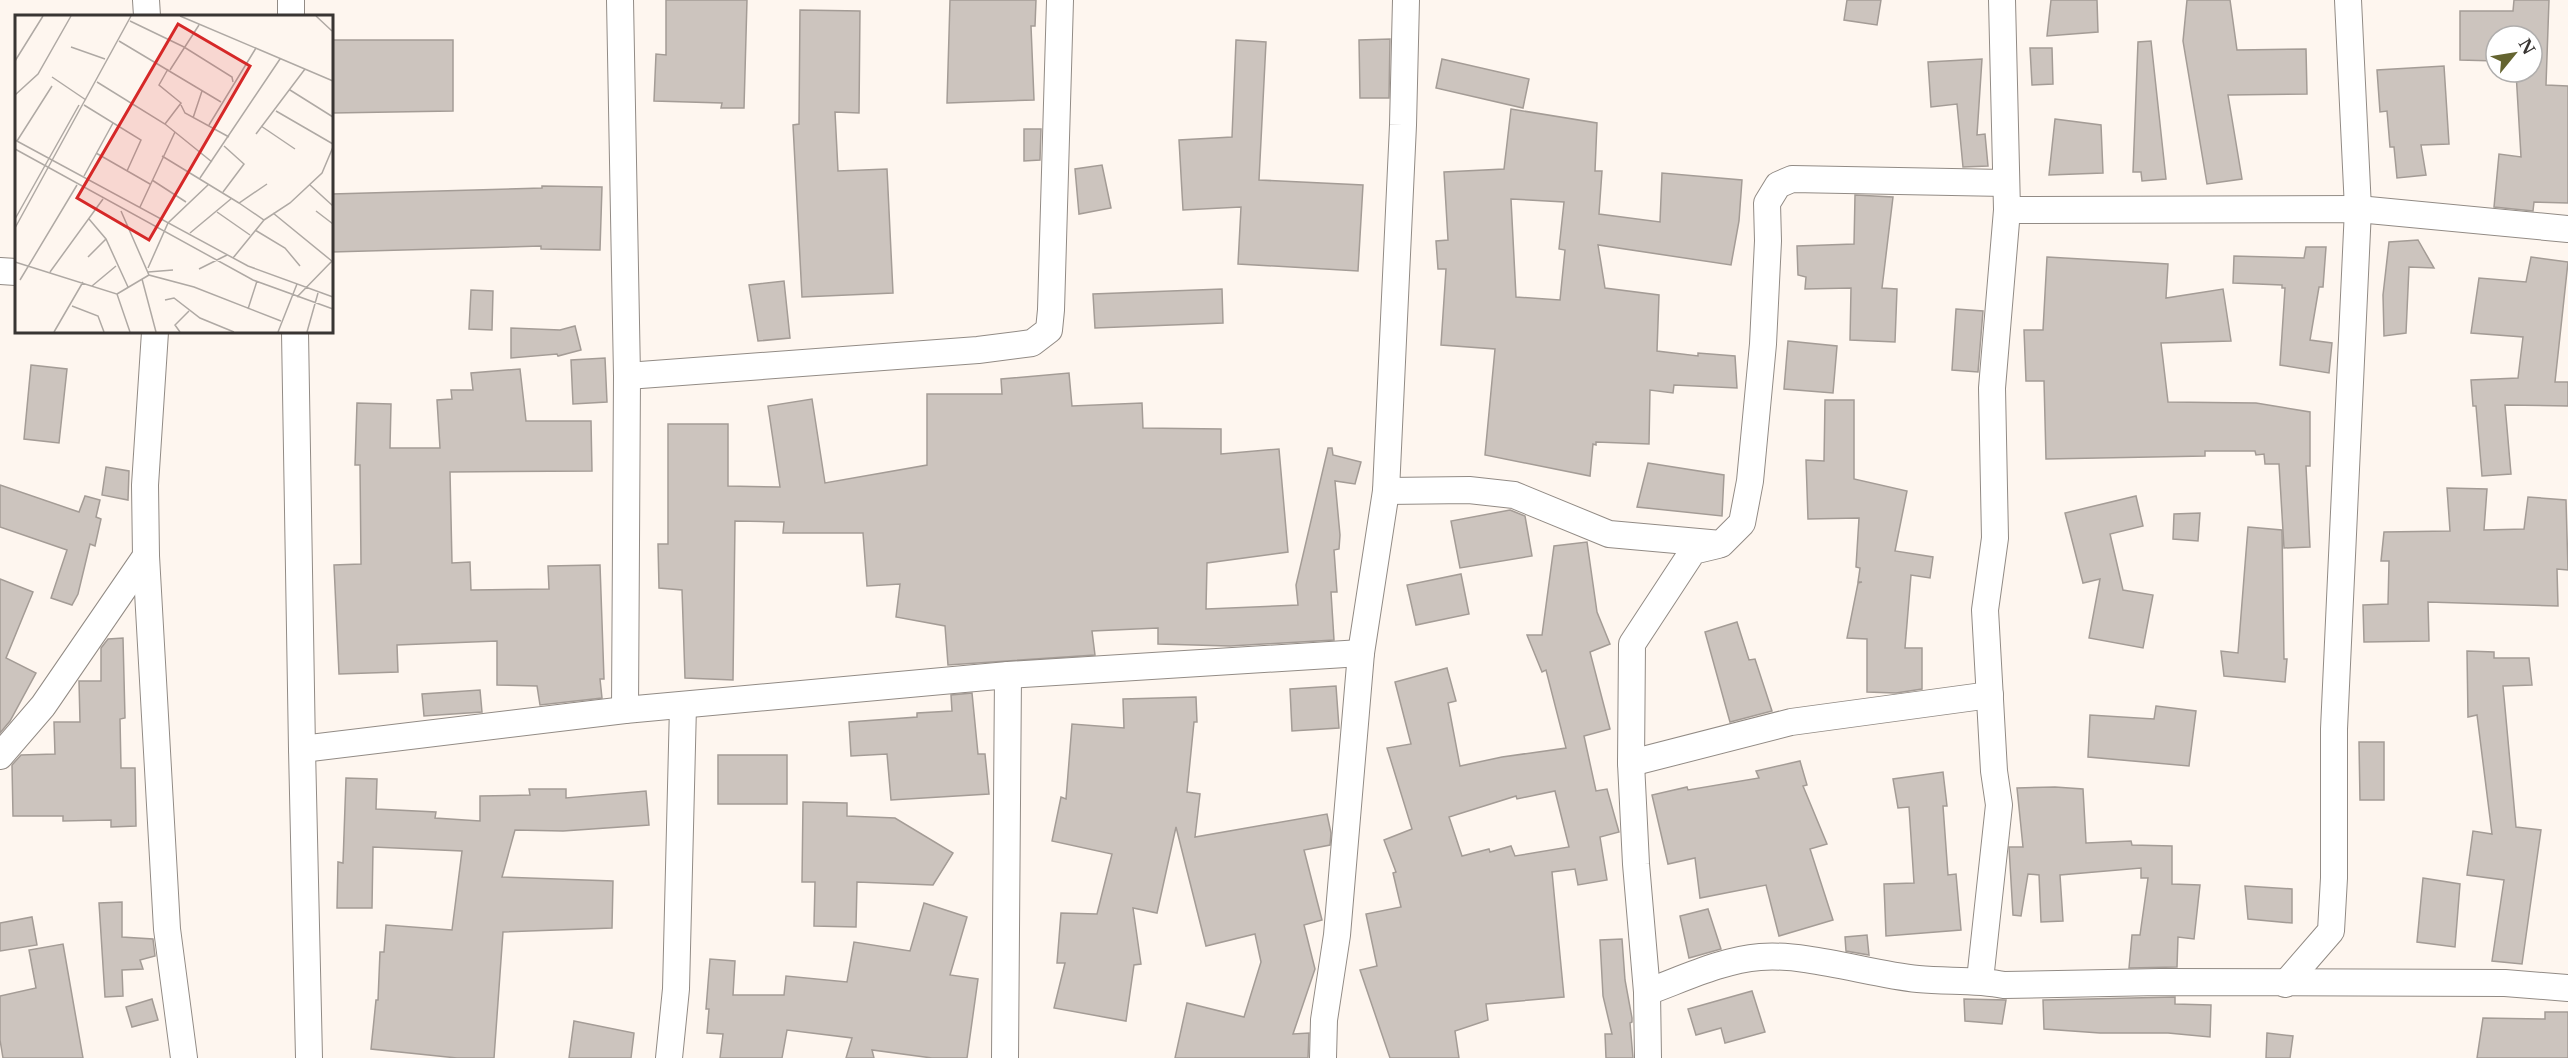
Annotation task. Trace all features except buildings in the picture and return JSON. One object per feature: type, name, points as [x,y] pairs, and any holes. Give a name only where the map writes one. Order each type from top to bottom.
[{"type":"street","points":[[146,0],[147,15]]},
{"type":"street","points":[[620,0],[627,376],[626,711]]},
{"type":"street","points":[[627,376],[978,350],[1032,343],[1049,330],[1052,310],[1060,0]]},
{"type":"street","points":[[1323,1058],[1324,1020],[1337,935],[1361,653],[1386,491],[1406,0]]},
{"type":"street","points":[[1980,980],[1999,805],[1994,771],[1985,610],[1995,538],[1992,388],[2007,210],[2002,0]]},
{"type":"street","points":[[2285,984],[2331,931],[2334,878],[2334,729],[2358,209],[2348,0]]},
{"type":"street","points":[[1648,1058],[1647,992],[1636,864],[1631,763],[1632,644],[1693,551],[1721,544],[1742,523],[1750,480],[1763,344],[1768,241],[1767,203],[1778,185],[1792,179],[2006,183]]},
{"type":"street","points":[[2007,210],[2358,209],[2568,229]]},
{"type":"street","points":[[0,271],[15,272]]},
{"type":"street","points":[[155,333],[145,485],[146,556],[167,929],[184,1058]]},
{"type":"street","points":[[295,333],[309,1058]]},
{"type":"street","points":[[1386,491],[1469,490],[1514,495],[1609,534],[1721,544]]},
{"type":"street","points":[[0,756],[43,706],[146,556]]},
{"type":"street","points":[[302,749],[626,711],[1008,675],[1361,653]]},
{"type":"street","points":[[1005,1058],[1008,675]]},
{"type":"street","points":[[1631,763],[1791,722],[1990,695]]},
{"type":"street","points":[[669,1058],[676,989],[684,706]]},
{"type":"street","points":[[1647,992],[1728,963],[1759,957],[1785,957],[1919,979],[1980,980],[2004,985],[2148,982],[2505,983],[2568,988]]}]
